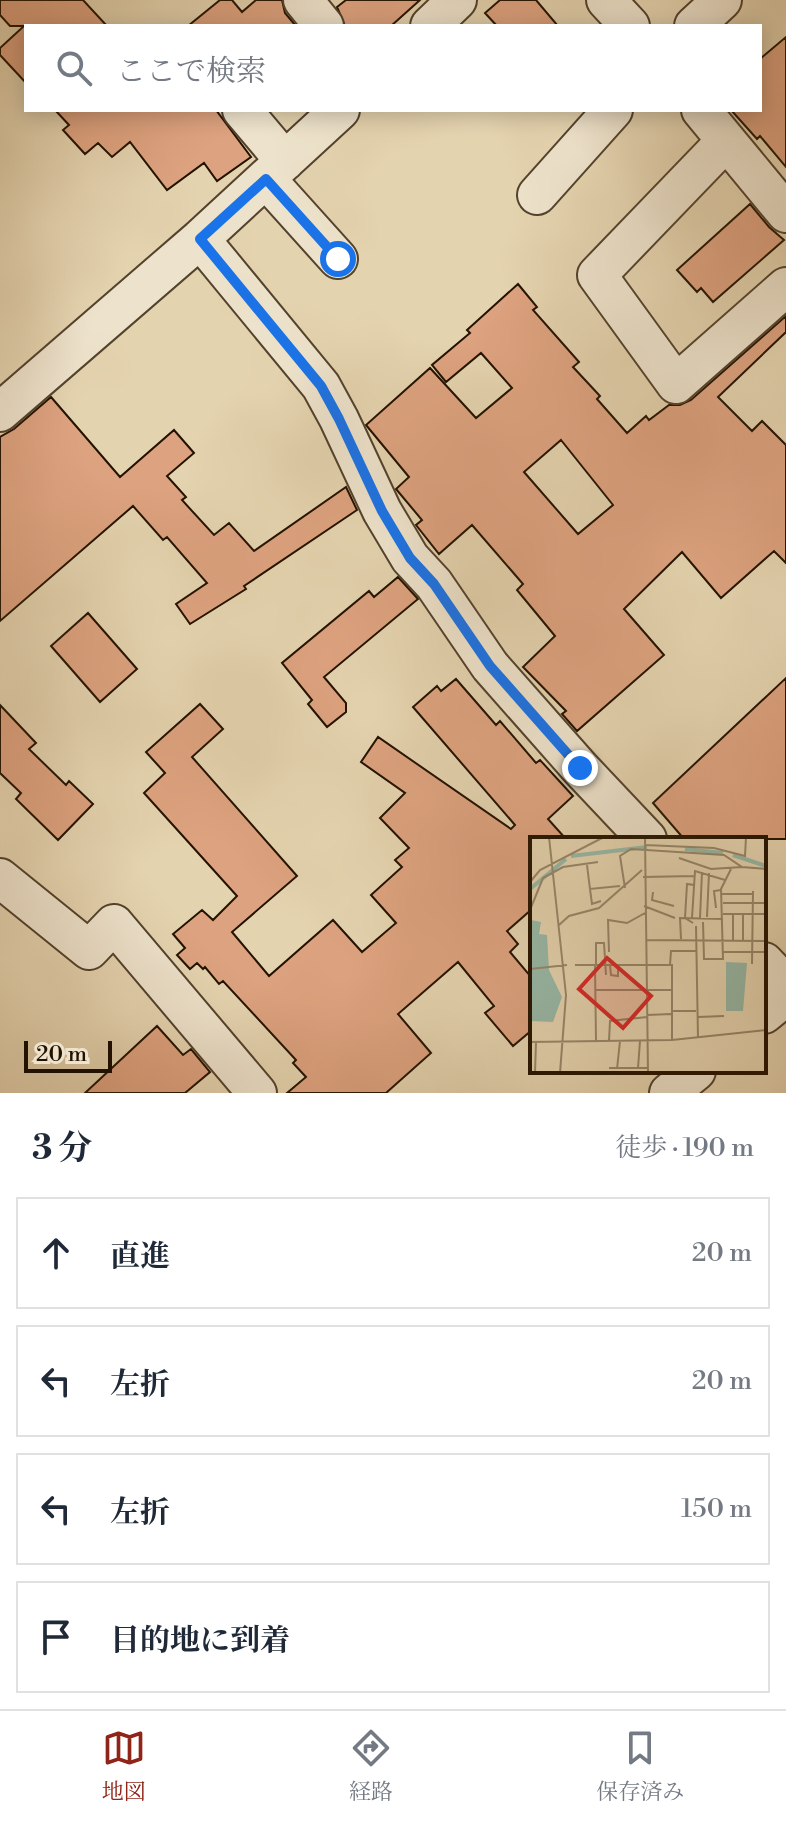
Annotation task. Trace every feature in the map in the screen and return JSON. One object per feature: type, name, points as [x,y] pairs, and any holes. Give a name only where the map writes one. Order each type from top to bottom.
[{"type":"street","points":[[303,0],[322,24]]},
{"type":"street","points":[[432,24],[457,0]]},
{"type":"street","points":[[606,0],[628,24]]},
{"type":"street","points":[[696,24],[722,0]]},
{"type":"street","points":[[243,112],[275,170],[338,259]]},
{"type":"street","points":[[0,412],[200,239],[338,112]]},
{"type":"street","points":[[537,195],[611,112]]},
{"type":"street","points":[[703,112],[786,213]]},
{"type":"street","points":[[726,141],[597,275],[676,384],[786,287]]},
{"type":"street","points":[[200,239],[321,386],[382,511],[410,558],[434,584],[490,666],[645,837]]},
{"type":"street","points":[[0,878],[89,950],[114,924],[238,1087]]},
{"type":"street","points":[[766,964],[786,985]]},
{"type":"street","points":[[766,1012],[786,996]]},
{"type":"street","points":[[669,1093],[694,1073]]},
{"type":"building","points":[[0,0],[83,0],[105,24],[10,26],[0,15]]},
{"type":"building","points":[[220,0],[232,0],[242,12],[256,0],[282,0],[285,13],[294,24],[190,24]]},
{"type":"building","points":[[346,0],[420,0],[393,24],[344,24],[337,7]]},
{"type":"building","points":[[500,0],[536,0],[556,24],[495,24],[485,13]]},
{"type":"building","points":[[24,26],[24,81],[0,55],[0,48]]},
{"type":"building","points":[[786,37],[786,167],[760,136],[757,139],[733,112],[762,112],[762,57]]},
{"type":"building","points":[[57,112],[217,112],[251,157],[217,181],[204,163],[167,190],[130,142],[112,157],[98,143],[85,154],[63,130],[69,125]]},
{"type":"building","points":[[750,204],[784,240],[713,302],[701,288],[697,292],[677,270]]},
{"type":"building","points":[[518,284],[537,307],[533,310],[579,362],[573,367],[600,396],[597,399],[627,433],[646,416],[649,420],[669,405],[680,405],[691,400],[786,316],[786,332],[718,397],[752,431],[762,421],[786,445],[786,563],[774,551],[721,598],[682,552],[624,609],[664,655],[577,731],[562,714],[566,711],[523,667],[555,636],[517,590],[523,584],[472,525],[439,554],[416,525],[422,520],[396,489],[409,477],[366,425],[430,368],[476,418],[512,388],[481,353],[446,382],[432,365],[470,333],[467,330]],"holes":[[[561,440],[613,505],[578,534],[524,472]]]},
{"type":"building","points":[[51,397],[120,477],[174,430],[194,453],[167,476],[186,497],[182,500],[214,535],[229,523],[254,551],[346,487],[357,510],[244,586],[246,589],[190,624],[176,604],[207,583],[167,537],[163,540],[133,506],[0,621],[0,437]]},
{"type":"building","points":[[398,577],[418,599],[324,677],[346,703],[346,712],[327,727],[308,704],[312,700],[282,663],[369,591],[374,597]]},
{"type":"building","points":[[88,613],[137,669],[100,702],[51,646]]},
{"type":"building","points":[[786,678],[786,839],[682,837],[653,803]]},
{"type":"building","points":[[456,679],[496,725],[500,721],[536,763],[540,760],[573,796],[548,819],[564,837],[530,837],[530,911],[507,931],[518,944],[510,952],[530,976],[530,1032],[513,1046],[485,1013],[494,1006],[458,962],[398,1014],[431,1053],[386,1093],[287,1093],[306,1077],[293,1063],[296,1060],[223,981],[219,984],[205,967],[203,969],[197,963],[190,969],[177,955],[185,948],[173,934],[202,910],[213,920],[237,896],[144,793],[165,773],[146,752],[200,704],[223,729],[192,757],[297,876],[232,932],[269,976],[333,920],[362,952],[396,923],[371,895],[402,867],[395,860],[409,848],[380,818],[405,793],[361,762],[378,737],[511,829],[515,825],[413,707],[437,686],[441,691]]},
{"type":"building","points":[[0,705],[36,743],[29,749],[66,785],[69,781],[93,804],[58,840],[16,799],[21,793],[0,773]]},
{"type":"building","points":[[157,1026],[183,1055],[191,1049],[210,1072],[185,1093],[85,1093]]},
{"type":"route","points":[[338,259],[266,179],[200,239],[321,386],[382,511],[410,558],[434,584],[490,666],[580,768]]}]
